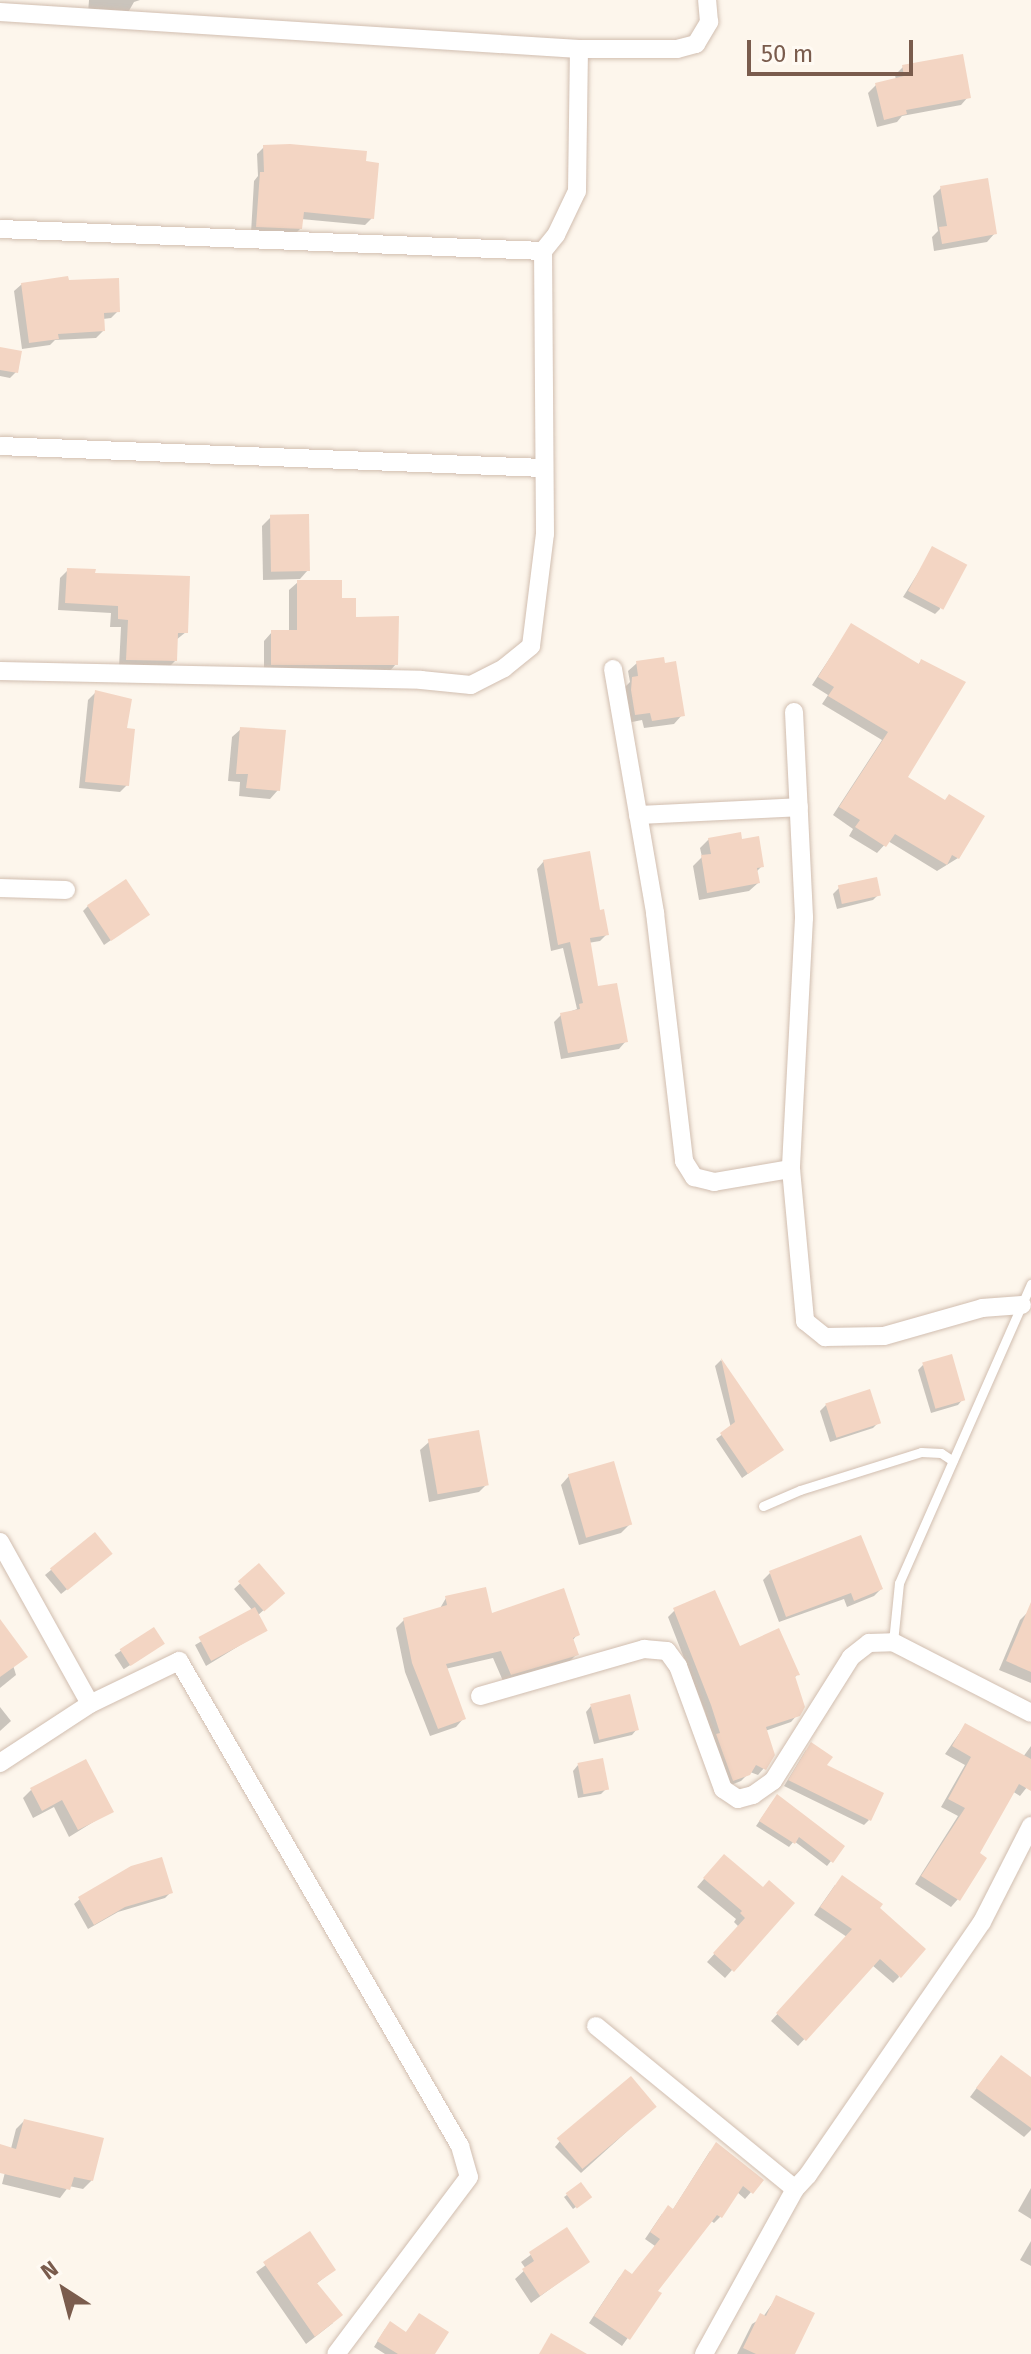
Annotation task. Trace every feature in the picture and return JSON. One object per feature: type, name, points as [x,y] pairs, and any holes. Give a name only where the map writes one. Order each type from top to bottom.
[{"type":"street","points":[[0,12],[57,8],[579,49],[677,49],[696,44],[709,22],[707,0]]},
{"type":"street","points":[[0,671],[421,680],[471,685],[504,668],[531,646],[545,534],[543,251],[556,235],[577,191],[579,49]]},
{"type":"street","points":[[0,229],[543,251]]},
{"type":"street","points":[[0,446],[544,468]]},
{"type":"street","points":[[613,669],[655,913],[684,1161],[694,1177],[714,1182],[791,1169]]},
{"type":"street","points":[[794,712],[804,918],[791,1169],[805,1321],[825,1337],[884,1336],[982,1308],[1022,1305]]},
{"type":"street","points":[[638,815],[799,807]]},
{"type":"street","points":[[0,888],[66,890]]},
{"type":"street","points":[[0,1542],[90,1704]]},
{"type":"street","points":[[480,1696],[644,1649],[667,1651],[678,1666],[723,1789],[738,1799],[753,1795],[773,1781],[851,1657],[869,1643],[893,1642],[1031,1713]]},
{"type":"street","points":[[0,1763],[90,1704],[179,1661],[460,2146],[469,2177],[336,2354]]},
{"type":"street","points":[[704,2354],[795,2189],[808,2175],[982,1922],[1031,1826]]},
{"type":"street","points":[[596,2026],[795,2189]]},
{"type":"lane","points":[[893,1642],[899,1583],[1031,1284]]},
{"type":"lane","points":[[763,1506],[800,1490],[921,1452],[941,1453],[953,1461]]},
{"type":"building","points":[[963,54],[971,98],[906,110],[907,114],[884,120],[875,83],[904,76],[902,65]]},
{"type":"building","points":[[290,144],[367,151],[366,161],[379,163],[374,219],[304,212],[302,229],[256,227],[260,172],[264,172],[263,145]]},
{"type":"building","points":[[988,178],[997,234],[942,244],[939,227],[947,226],[940,186]]},
{"type":"building","points":[[68,276],[69,280],[119,278],[120,312],[104,313],[105,331],[58,334],[59,339],[29,343],[21,283]]},
{"type":"building","points":[[0,347],[22,351],[18,373],[0,370]]},
{"type":"building","points":[[309,514],[310,571],[271,572],[270,515]]},
{"type":"building","points":[[932,546],[967,565],[943,610],[908,591]]},
{"type":"building","points":[[67,568],[96,569],[95,573],[190,576],[188,633],[178,633],[177,661],[126,660],[128,620],[118,619],[118,606],[65,603]]},
{"type":"building","points":[[297,580],[342,580],[342,598],[356,598],[356,617],[399,616],[398,665],[271,665],[271,630],[297,630]]},
{"type":"building","points":[[851,623],[919,664],[921,659],[966,682],[908,777],[945,800],[949,794],[985,816],[959,859],[952,855],[947,865],[895,834],[886,847],[855,827],[860,820],[839,807],[888,732],[828,696],[834,687],[818,677]]},
{"type":"building","points":[[664,657],[665,663],[676,661],[685,716],[652,721],[650,713],[635,715],[632,677],[638,676],[636,661]]},
{"type":"building","points":[[95,690],[132,699],[127,728],[135,729],[129,786],[85,782]]},
{"type":"building","points":[[240,727],[286,730],[280,791],[246,788],[248,774],[236,774]]},
{"type":"building","points":[[741,832],[742,839],[759,836],[764,867],[757,868],[760,883],[707,893],[701,855],[711,854],[708,838]]},
{"type":"building","points":[[590,851],[600,910],[604,909],[609,935],[590,938],[598,986],[617,983],[628,1042],[568,1053],[560,1013],[580,1009],[579,1004],[583,1003],[570,942],[558,945],[543,860]]},
{"type":"building","points":[[877,877],[881,896],[842,904],[838,885]]},
{"type":"building","points":[[126,879],[150,915],[111,941],[87,905]]},
{"type":"building","points":[[952,1354],[965,1400],[935,1409],[922,1363]]},
{"type":"building","points":[[721,1358],[784,1450],[748,1474],[720,1433],[735,1422]]},
{"type":"building","points":[[870,1389],[881,1423],[836,1438],[825,1404]]},
{"type":"building","points":[[479,1430],[489,1485],[438,1494],[428,1439]]},
{"type":"building","points":[[614,1461],[632,1524],[586,1538],[568,1474]]},
{"type":"building","points":[[95,1532],[113,1554],[68,1590],[50,1569]]},
{"type":"building","points":[[861,1535],[883,1589],[854,1601],[851,1593],[786,1617],[769,1571]]},
{"type":"building","points":[[259,1563],[285,1593],[264,1612],[238,1581]]},
{"type":"building","points":[[486,1587],[492,1613],[564,1588],[580,1635],[573,1638],[579,1655],[511,1675],[501,1651],[446,1664],[466,1719],[438,1729],[412,1663],[403,1618],[447,1605],[445,1596]]},
{"type":"building","points":[[715,1590],[740,1646],[779,1628],[800,1675],[795,1676],[805,1707],[800,1716],[766,1727],[775,1755],[766,1770],[756,1765],[750,1775],[733,1781],[716,1734],[720,1733],[711,1705],[673,1608]]},
{"type":"building","points":[[1031,1602],[1031,1672],[1006,1661]]},
{"type":"building","points":[[255,1607],[268,1631],[211,1661],[198,1637]]},
{"type":"building","points":[[0,1619],[28,1657],[0,1677]]},
{"type":"building","points":[[154,1627],[165,1644],[131,1666],[120,1649]]},
{"type":"building","points":[[630,1694],[639,1730],[599,1740],[590,1704]]},
{"type":"building","points":[[965,1723],[1031,1759],[1031,1791],[1019,1784],[980,1853],[987,1858],[960,1901],[921,1876],[965,1808],[948,1799],[971,1757],[952,1746]]},
{"type":"building","points":[[811,1742],[833,1757],[827,1765],[884,1793],[871,1821],[788,1780]]},
{"type":"building","points":[[603,1758],[609,1789],[584,1794],[577,1763]]},
{"type":"building","points":[[86,1759],[114,1812],[78,1830],[62,1800],[42,1811],[30,1788]]},
{"type":"building","points":[[777,1794],[845,1846],[833,1863],[799,1837],[795,1844],[759,1821]]},
{"type":"building","points":[[724,1854],[763,1887],[769,1880],[795,1903],[734,1972],[713,1953],[745,1918],[740,1913],[742,1911],[703,1878]]},
{"type":"building","points":[[162,1857],[173,1893],[125,1907],[94,1925],[78,1897],[131,1866]]},
{"type":"building","points":[[842,1875],[883,1904],[880,1908],[926,1949],[901,1978],[880,1959],[806,2041],[776,2013],[852,1929],[820,1907]]},
{"type":"building","points":[[1001,2055],[1031,2077],[1031,2128],[976,2088]]},
{"type":"building","points":[[631,2076],[657,2107],[582,2169],[557,2138]]},
{"type":"building","points":[[24,2119],[104,2138],[93,2181],[74,2177],[70,2190],[0,2173],[0,2144],[16,2149]]},
{"type":"building","points":[[716,2142],[764,2180],[753,2194],[743,2186],[722,2218],[717,2215],[658,2291],[662,2293],[630,2340],[594,2316],[625,2269],[632,2274],[660,2239],[650,2232],[668,2205],[673,2209]]},
{"type":"building","points":[[581,2182],[592,2197],[577,2209],[566,2193]]},
{"type":"building","points":[[567,2227],[590,2262],[540,2296],[522,2269],[534,2261],[529,2252]]},
{"type":"building","points":[[310,2231],[336,2270],[317,2283],[343,2315],[315,2337],[263,2262]]},
{"type":"building","points":[[776,2295],[815,2313],[795,2354],[756,2354],[743,2348],[760,2313],[766,2316]]},
{"type":"building","points":[[419,2313],[449,2332],[435,2354],[398,2354],[377,2341],[390,2321],[406,2332]]},
{"type":"building","points":[[551,2333],[587,2354],[539,2354]]}]
